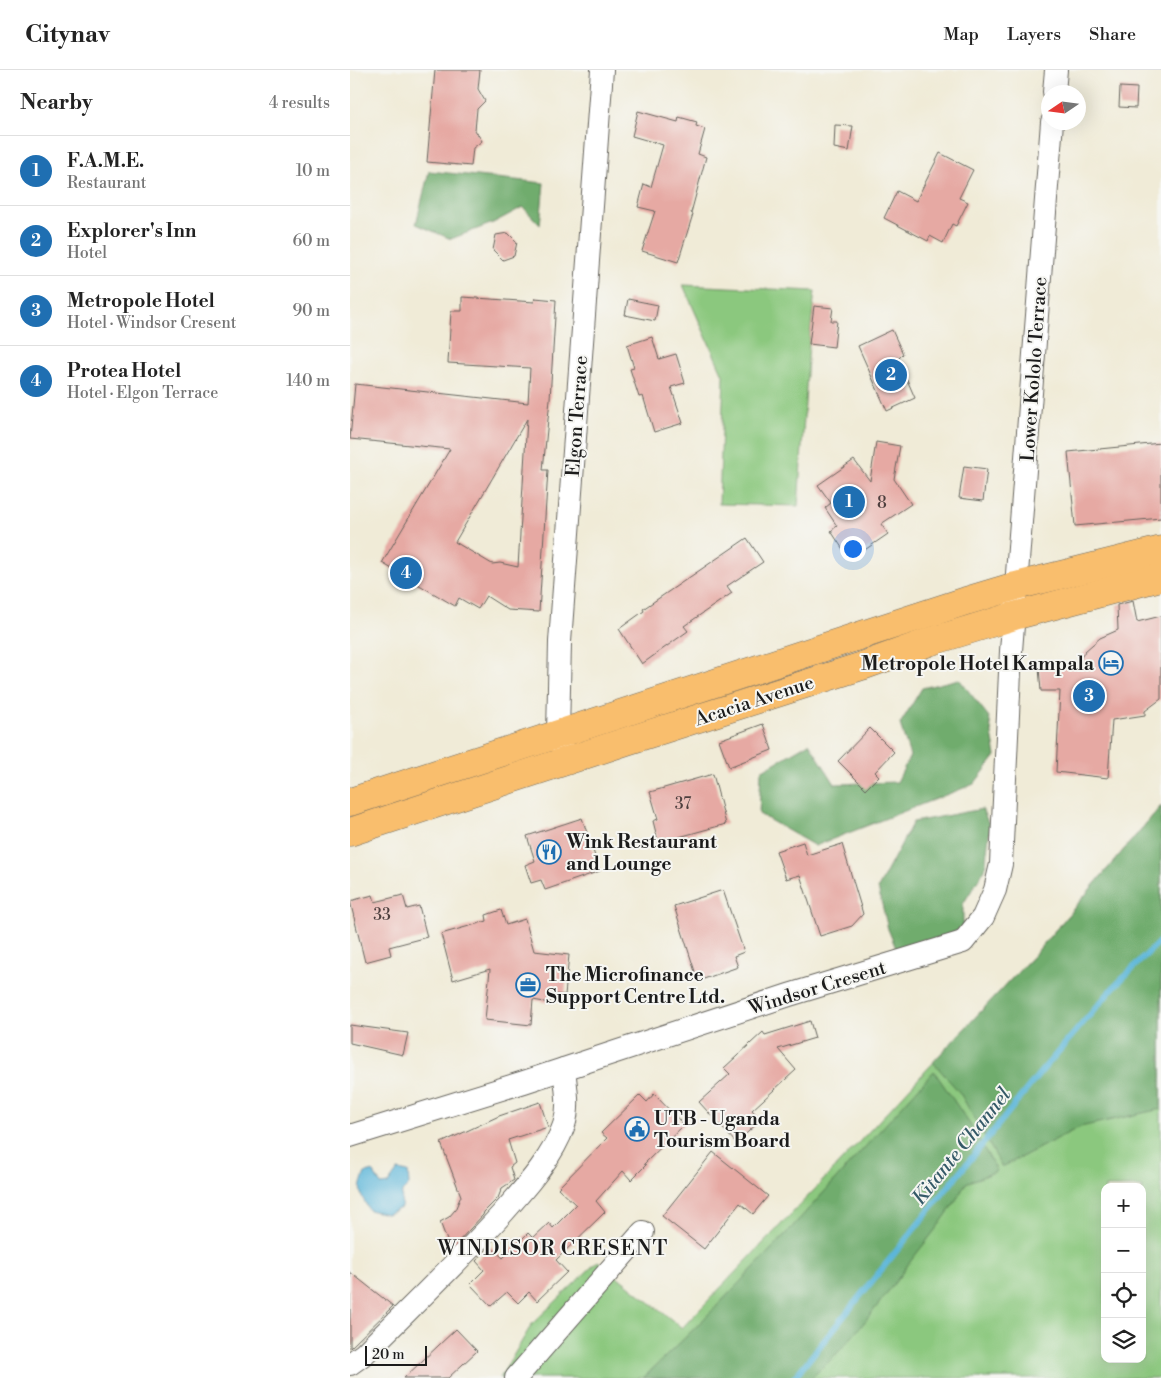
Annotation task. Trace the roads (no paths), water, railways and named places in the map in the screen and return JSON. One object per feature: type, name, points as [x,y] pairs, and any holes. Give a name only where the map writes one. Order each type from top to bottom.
[{"type":"main road","name":"Acacia Avenue","points":[[350,802],[1016,586],[1161,550]]},
{"type":"main road","name":"Acacia Avenue","points":[[350,832],[862,666],[929,642],[1014,616],[1161,577]]},
{"type":"street","name":"Elgon Terrace","points":[[567,761],[558,734],[560,633],[602,70]]},
{"type":"street","points":[[1055,85],[1056,70]]},
{"type":"street","name":"Lower Kololo Terrace","points":[[1014,616],[1051,130]]},
{"type":"street","name":"Windsor Cresent","points":[[350,1136],[789,995],[963,942],[983,917],[995,890],[1001,864],[1014,616]]},
{"type":"street","points":[[350,1364],[364,1354],[445,1274],[526,1186],[551,1150],[563,1126],[568,1095],[564,1068]]},
{"type":"street","points":[[516,1378],[643,1232]]},
{"type":"water","points":[[398,1170],[408,1172],[409,1185],[402,1192],[401,1208],[387,1214],[369,1210],[363,1200],[360,1188],[365,1173],[373,1171],[381,1185],[388,1184]]},
{"type":"waterway","name":"Kitante Channel","points":[[794,1378],[1040,1073],[1113,988],[1161,940]]},
{"type":"place","name":"Explorer's Inn","points":[[891,375]]},
{"type":"place","name":"F.A.M.E.","points":[[849,502]]},
{"type":"place","name":"Protea Hotel","points":[[406,573]]},
{"type":"place","name":"Metropole Hotel Kampala","points":[[1111,663]]},
{"type":"place","name":"Metropole Hotel","points":[[1089,696]]},
{"type":"place","name":"Wink Restaurant and Lounge","points":[[549,852]]},
{"type":"place","name":"The Microfinance Support Centre Ltd.","points":[[528,985]]},
{"type":"place","name":"UTB - Uganda Tourism Board","points":[[637,1129]]},
{"type":"district","name":"WINDISOR CRESENT","points":[[553,1248]]}]
